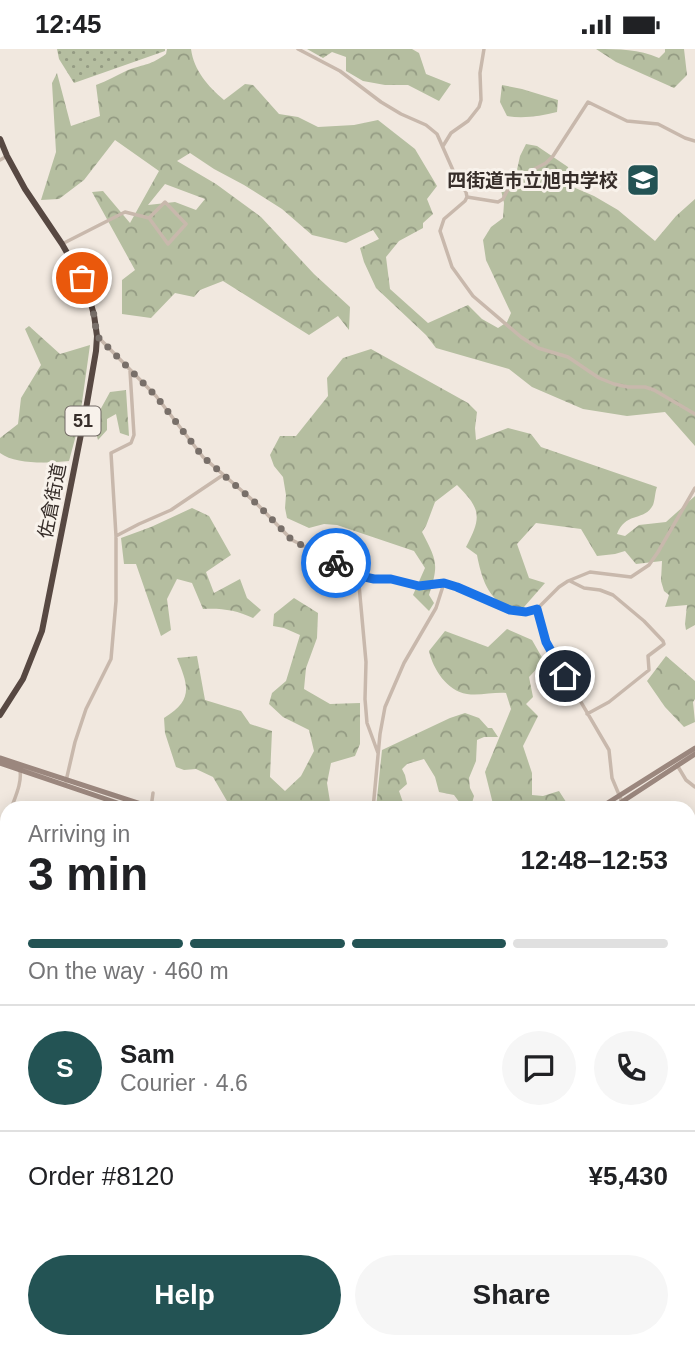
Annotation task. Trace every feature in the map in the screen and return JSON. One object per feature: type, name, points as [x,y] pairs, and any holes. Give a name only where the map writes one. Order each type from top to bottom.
[{"type":"highway","name":"佐倉街道","points":[[0,139],[4,158],[82,278],[94,315],[97,336],[86,409],[42,632],[23,679],[0,715]]},
{"type":"street","points":[[298,49],[340,71],[401,114],[426,125],[437,134],[467,197],[444,219],[440,231],[452,267],[473,296],[538,348],[568,357],[601,379],[614,384],[654,390],[695,414]]},
{"type":"street","points":[[443,146],[451,133],[468,121],[479,107],[484,49]]},
{"type":"street","points":[[467,197],[498,202],[503,199],[523,175],[553,156],[588,102],[627,121],[658,124],[695,141]]},
{"type":"street","points":[[62,244],[125,212],[149,218],[168,244],[186,224],[165,202],[149,218]]},
{"type":"street","points":[[97,336],[156,396],[203,457],[257,504],[292,540],[358,574],[374,579],[391,579],[419,586],[444,583],[510,610],[526,612],[537,609],[568,580],[590,572],[631,577],[649,565],[695,488]]},
{"type":"street","points":[[72,788],[65,778],[86,709],[111,659],[116,601],[116,536],[111,453],[131,443],[134,435],[130,370]]},
{"type":"street","points":[[116,536],[172,510],[223,475]]},
{"type":"street","points":[[358,574],[366,662],[367,723],[378,755]]},
{"type":"street","points":[[568,580],[584,588],[613,595],[644,621],[664,644],[649,656],[649,670],[609,702],[587,715]]},
{"type":"street","points":[[374,801],[380,734],[386,707],[404,663],[436,608],[444,583]]},
{"type":"street","points":[[537,609],[546,642],[609,750],[612,778],[620,799]]},
{"type":"street","points":[[620,799],[695,748]]},
{"type":"street","points":[[616,801],[695,754]]},
{"type":"street","points":[[0,760],[132,801]]},
{"type":"street","points":[[0,760],[111,801]]},
{"type":"street","points":[[677,765],[695,787]]},
{"type":"street","points":[[14,801],[20,781],[19,769]]},
{"type":"street","points":[[20,781],[24,776],[32,774]]},
{"type":"street","points":[[153,793],[153,801]]},
{"type":"green space","points":[[57,49],[165,51],[74,83],[59,59]]},
{"type":"green space","points":[[167,49],[191,49],[195,64],[203,77],[224,100],[245,84],[253,85],[279,114],[298,117],[318,127],[354,125],[378,120],[415,149],[437,186],[427,199],[433,214],[423,223],[423,228],[399,241],[386,257],[390,289],[428,323],[468,305],[482,319],[498,328],[507,322],[511,313],[486,260],[483,240],[491,227],[503,218],[501,190],[515,179],[520,156],[526,144],[537,146],[568,167],[573,187],[618,210],[655,241],[695,199],[695,446],[665,412],[627,416],[583,409],[532,387],[509,369],[436,348],[426,335],[376,288],[360,248],[379,239],[373,230],[346,243],[312,235],[282,209],[190,153],[177,161],[216,184],[261,217],[314,274],[350,307],[349,330],[338,316],[309,335],[223,281],[200,290],[194,297],[175,293],[151,318],[122,314],[122,280],[135,270],[92,192],[103,191],[130,223],[159,171],[115,140],[84,180],[59,199],[41,200],[56,152],[52,83],[57,73],[71,126],[100,116],[96,85],[166,54]],"holes":[[[165,184],[205,199],[196,210],[175,202],[148,205]]]},
{"type":"green space","points":[[307,49],[412,49],[419,53],[426,74],[451,84],[439,101],[408,85],[363,81],[346,71],[346,57],[332,52],[323,58]]},
{"type":"green space","points":[[596,49],[636,51],[659,58],[665,49],[684,49],[687,75],[674,88],[616,62]]},
{"type":"green space","points":[[502,85],[558,100],[557,112],[532,117],[507,116],[500,102]]},
{"type":"green space","points":[[29,326],[60,354],[90,345],[79,424],[69,461],[43,463],[15,460],[0,453],[0,438],[18,424],[21,398],[41,365],[25,329]]},
{"type":"green space","points":[[371,349],[468,403],[477,412],[476,440],[508,428],[531,434],[541,447],[657,487],[653,505],[649,510],[625,522],[617,534],[625,536],[639,525],[666,522],[695,496],[695,625],[686,630],[687,605],[665,607],[669,595],[664,591],[661,581],[662,561],[636,564],[625,551],[597,556],[581,529],[536,523],[517,544],[529,578],[545,583],[524,607],[503,604],[485,584],[477,555],[466,547],[477,521],[475,507],[457,485],[435,502],[422,532],[435,563],[429,595],[434,603],[429,611],[413,595],[425,568],[414,551],[337,525],[324,524],[309,528],[287,518],[283,477],[274,466],[270,455],[280,436],[296,436],[328,396],[327,378],[343,358]]},
{"type":"green space","points":[[126,390],[129,436],[120,433],[116,414],[107,419],[107,430],[98,440],[93,423],[110,392]]},
{"type":"green space","points":[[192,508],[209,516],[231,555],[206,572],[214,593],[240,579],[247,598],[261,610],[253,618],[228,610],[203,609],[192,583],[177,579],[167,599],[171,630],[161,636],[136,564],[124,564],[121,538]]},
{"type":"green space","points":[[294,598],[318,613],[317,638],[306,668],[304,689],[330,704],[360,703],[360,744],[355,756],[331,763],[327,783],[330,801],[227,801],[213,777],[196,769],[184,770],[176,767],[165,733],[164,718],[180,705],[186,692],[177,658],[197,656],[205,700],[241,711],[250,724],[272,731],[270,777],[285,791],[301,776],[314,751],[309,730],[283,717],[269,704],[272,693],[286,681],[300,635],[273,626],[274,614]]},
{"type":"green space","points":[[507,629],[532,640],[544,661],[529,677],[533,697],[526,704],[538,716],[523,746],[532,773],[532,795],[543,796],[559,791],[565,801],[492,801],[485,772],[511,709],[506,693],[472,694],[453,689],[438,672],[429,651],[445,631],[488,647]]},
{"type":"green space","points":[[666,656],[695,681],[695,722],[684,727],[665,707],[647,681]]},
{"type":"green space","points":[[465,713],[479,718],[488,728],[492,728],[498,737],[477,740],[476,761],[469,778],[474,796],[473,801],[458,801],[454,795],[439,792],[435,777],[424,759],[407,764],[402,769],[407,784],[399,791],[403,801],[377,801],[382,750]]},
{"type":"way so far","points":[[82,278],[94,315],[97,336],[156,396],[203,457],[257,504],[292,540],[336,563]]},
{"type":"place","name":"四街道市立旭中学校","points":[[643,180]]},
{"type":"route","points":[[336,563],[374,579],[391,579],[419,586],[444,583],[517,612],[537,609],[546,642],[565,676]]}]
